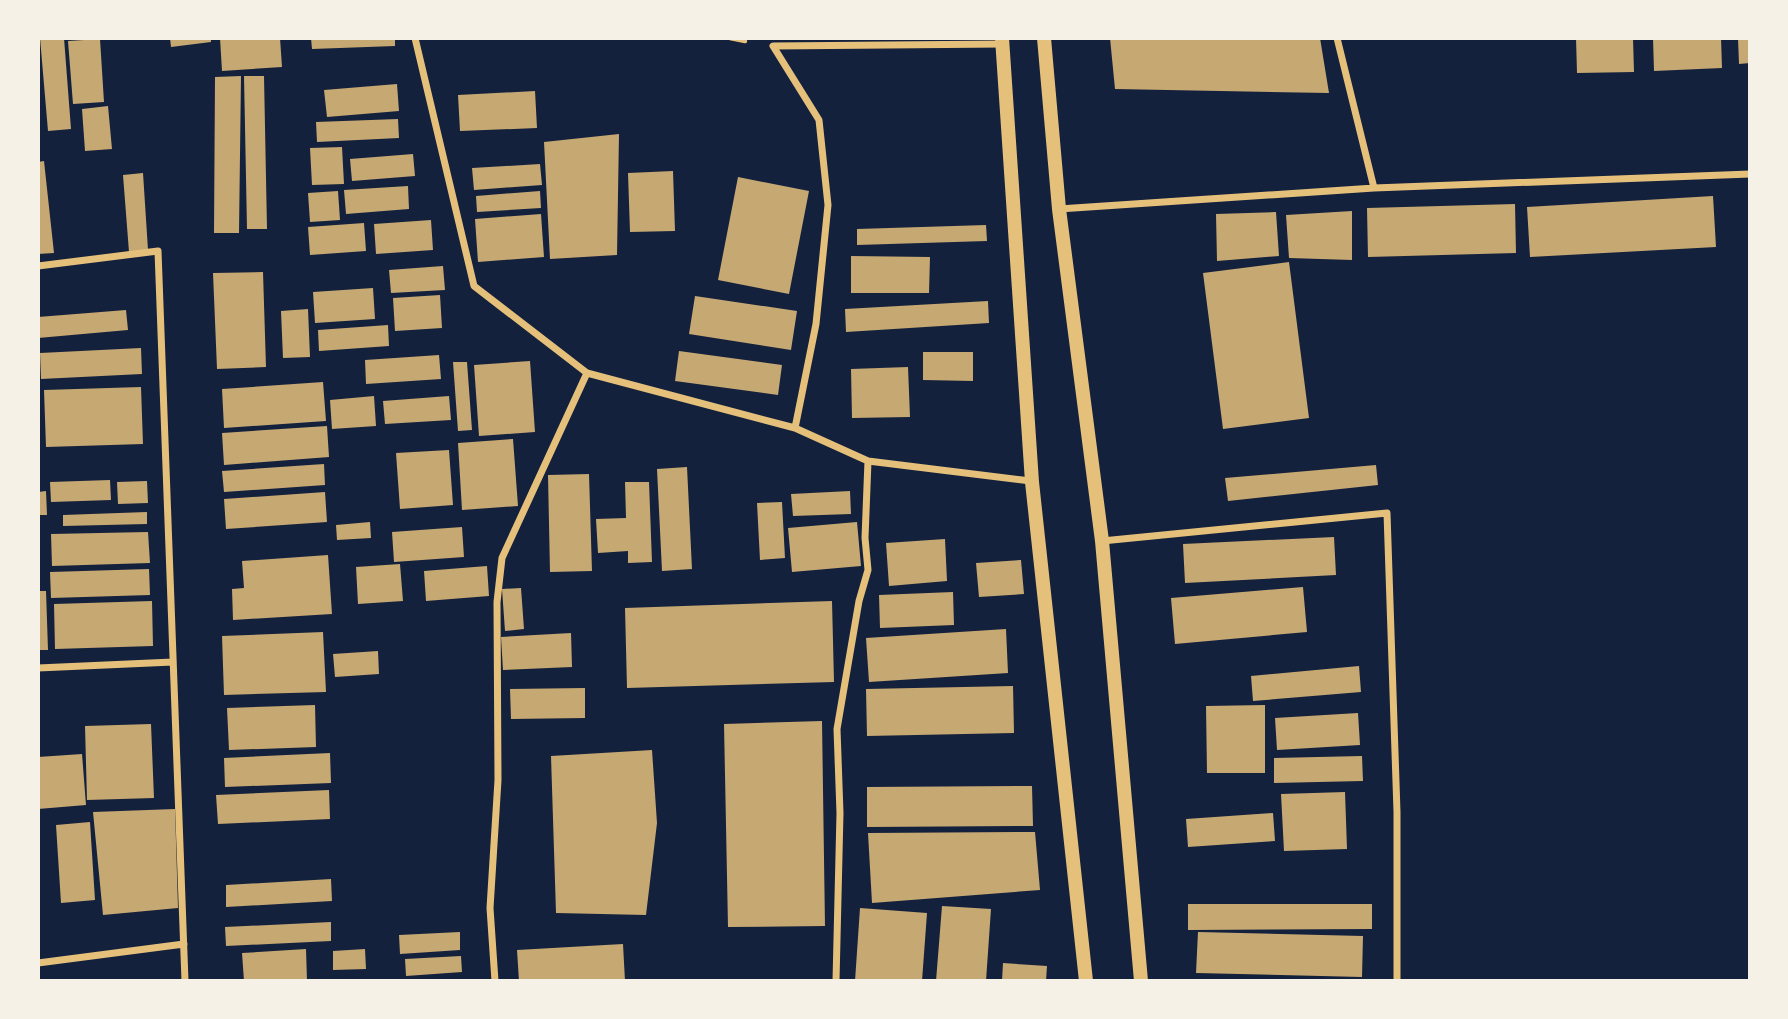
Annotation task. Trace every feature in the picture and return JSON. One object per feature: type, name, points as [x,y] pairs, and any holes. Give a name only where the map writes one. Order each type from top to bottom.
[{"type":"main road","points":[[1044,38],[1059,209],[1102,541],[1141,981]]},
{"type":"main road","points":[[1002,41],[1032,482],[1087,981]]},
{"type":"street","points":[[415,38],[474,286],[587,373],[794,428],[868,461],[1032,482]]},
{"type":"street","points":[[1337,38],[1374,188]]},
{"type":"street","points":[[794,428],[816,324],[828,205],[818,121],[773,46],[1002,41]]},
{"type":"street","points":[[1059,209],[1374,188],[1749,174]]},
{"type":"street","points":[[38,266],[158,251],[185,981]]},
{"type":"street","points":[[495,981],[490,908],[498,780],[497,602],[502,558],[587,373]]},
{"type":"street","points":[[836,981],[840,813],[837,729],[859,601],[868,570],[865,538],[868,461]]},
{"type":"street","points":[[1102,541],[1388,513],[1397,812],[1397,981]]},
{"type":"street","points":[[38,668],[173,662]]},
{"type":"street","points":[[38,963],[184,944]]},
{"type":"building","points":[[40,38],[64,38],[71,129],[48,131]]},
{"type":"building","points":[[170,38],[211,38],[211,42],[171,47]]},
{"type":"building","points":[[220,38],[280,38],[282,67],[222,71]]},
{"type":"building","points":[[311,38],[395,38],[395,46],[312,49]]},
{"type":"building","points":[[1110,38],[1320,38],[1329,93],[1115,89]]},
{"type":"building","points":[[1576,38],[1633,38],[1634,72],[1577,73]]},
{"type":"building","points":[[1653,38],[1721,38],[1722,68],[1654,71]]},
{"type":"building","points":[[1738,38],[1750,38],[1750,63],[1739,64]]},
{"type":"building","points":[[100,39],[104,102],[73,104],[68,41]]},
{"type":"building","points":[[241,76],[239,233],[214,233],[215,77]]},
{"type":"building","points":[[244,76],[264,76],[267,229],[247,229]]},
{"type":"building","points":[[397,84],[399,111],[327,117],[324,90]]},
{"type":"building","points":[[535,91],[537,128],[460,131],[458,95]]},
{"type":"building","points":[[108,106],[112,149],[85,151],[82,109]]},
{"type":"building","points":[[398,119],[399,138],[317,142],[316,122]]},
{"type":"building","points":[[619,134],[617,255],[550,259],[544,142]]},
{"type":"building","points":[[342,147],[344,184],[312,185],[310,148]]},
{"type":"building","points":[[413,154],[415,176],[352,181],[350,159]]},
{"type":"building","points":[[44,161],[54,253],[38,254],[38,162]]},
{"type":"building","points":[[540,164],[542,185],[474,190],[472,168]]},
{"type":"building","points":[[673,171],[675,231],[630,232],[628,173]]},
{"type":"building","points":[[143,173],[148,250],[129,252],[123,175]]},
{"type":"building","points":[[738,177],[809,191],[789,294],[718,280]]},
{"type":"building","points":[[408,186],[409,209],[346,214],[344,190]]},
{"type":"building","points":[[338,191],[340,220],[310,222],[308,193]]},
{"type":"building","points":[[540,191],[541,208],[477,212],[476,196]]},
{"type":"building","points":[[1713,196],[1716,247],[1530,257],[1527,207]]},
{"type":"building","points":[[1515,204],[1516,253],[1368,257],[1367,208]]},
{"type":"building","points":[[1352,211],[1352,260],[1289,258],[1286,215]]},
{"type":"building","points":[[1276,212],[1279,256],[1217,261],[1216,214]]},
{"type":"building","points":[[541,214],[544,257],[478,262],[475,219]]},
{"type":"building","points":[[431,220],[433,250],[376,254],[374,224]]},
{"type":"building","points":[[364,223],[366,251],[310,255],[308,227]]},
{"type":"building","points":[[986,225],[987,241],[857,245],[857,229]]},
{"type":"building","points":[[851,256],[930,257],[929,293],[851,293]]},
{"type":"building","points":[[1289,262],[1309,418],[1223,429],[1203,273]]},
{"type":"building","points":[[443,266],[445,290],[391,293],[389,270]]},
{"type":"building","points":[[263,272],[266,367],[217,369],[213,273]]},
{"type":"building","points":[[373,288],[375,319],[315,323],[313,292]]},
{"type":"building","points":[[440,295],[442,328],[395,331],[393,298]]},
{"type":"building","points":[[695,296],[797,311],[791,350],[689,334]]},
{"type":"building","points":[[988,301],[989,323],[846,332],[845,309]]},
{"type":"building","points":[[308,309],[310,357],[283,358],[281,311]]},
{"type":"building","points":[[126,310],[128,330],[38,338],[38,317]]},
{"type":"building","points":[[388,325],[389,346],[319,351],[318,330]]},
{"type":"building","points":[[141,348],[142,374],[41,379],[40,353]]},
{"type":"building","points":[[679,351],[782,365],[778,395],[675,381]]},
{"type":"building","points":[[923,352],[973,352],[973,381],[923,380]]},
{"type":"building","points":[[439,355],[441,379],[366,384],[365,360]]},
{"type":"building","points":[[530,361],[535,432],[479,436],[474,365]]},
{"type":"building","points":[[453,362],[467,362],[472,430],[458,431]]},
{"type":"building","points":[[908,367],[910,417],[852,418],[851,369]]},
{"type":"building","points":[[323,382],[326,421],[224,428],[222,389]]},
{"type":"building","points":[[141,387],[143,444],[46,447],[44,390]]},
{"type":"building","points":[[374,396],[376,426],[332,429],[330,400]]},
{"type":"building","points":[[449,396],[451,420],[385,424],[383,401]]},
{"type":"building","points":[[327,426],[329,457],[224,465],[222,433]]},
{"type":"building","points":[[513,439],[518,506],[462,510],[458,443]]},
{"type":"building","points":[[449,450],[453,505],[400,509],[396,453]]},
{"type":"building","points":[[324,464],[325,485],[224,492],[222,471]]},
{"type":"building","points":[[1376,465],[1378,485],[1228,501],[1225,478]]},
{"type":"building","points":[[687,467],[692,569],[662,571],[657,469]]},
{"type":"building","points":[[589,474],[592,571],[550,572],[548,475]]},
{"type":"building","points":[[110,480],[111,500],[51,502],[50,482]]},
{"type":"building","points":[[147,481],[148,503],[118,504],[117,482]]},
{"type":"building","points":[[625,482],[649,482],[652,562],[628,563],[628,551],[598,553],[596,519],[626,518]]},
{"type":"building","points":[[46,491],[47,515],[38,515],[38,492]]},
{"type":"building","points":[[850,491],[851,514],[793,516],[791,494]]},
{"type":"building","points":[[325,492],[327,522],[226,529],[224,499]]},
{"type":"building","points":[[782,502],[785,558],[760,560],[757,503]]},
{"type":"building","points":[[147,512],[147,524],[63,526],[63,515]]},
{"type":"building","points":[[370,522],[371,538],[337,540],[336,525]]},
{"type":"building","points":[[857,522],[861,566],[792,572],[788,528]]},
{"type":"building","points":[[462,527],[464,557],[394,562],[392,532]]},
{"type":"building","points":[[148,532],[150,563],[52,566],[51,534]]},
{"type":"building","points":[[1334,537],[1336,575],[1185,583],[1183,544]]},
{"type":"building","points":[[945,539],[947,581],[889,586],[886,543]]},
{"type":"building","points":[[328,555],[332,614],[233,620],[232,589],[244,588],[242,561]]},
{"type":"building","points":[[1021,560],[1024,594],[979,597],[976,563]]},
{"type":"building","points":[[400,564],[403,601],[358,604],[356,567]]},
{"type":"building","points":[[487,566],[489,596],[426,601],[424,571]]},
{"type":"building","points":[[149,569],[150,595],[51,598],[50,572]]},
{"type":"building","points":[[1303,587],[1307,632],[1175,644],[1171,598]]},
{"type":"building","points":[[521,588],[524,629],[505,631],[502,589]]},
{"type":"building","points":[[38,591],[46,591],[48,650],[38,650]]},
{"type":"building","points":[[953,592],[954,625],[880,628],[879,595]]},
{"type":"building","points":[[152,601],[153,646],[55,649],[54,604]]},
{"type":"building","points":[[832,601],[834,682],[627,688],[625,608]]},
{"type":"building","points":[[1006,629],[1008,673],[869,682],[866,638]]},
{"type":"building","points":[[323,632],[326,692],[224,695],[222,636]]},
{"type":"building","points":[[571,633],[572,667],[503,670],[501,637]]},
{"type":"building","points":[[378,651],[379,674],[335,677],[333,654]]},
{"type":"building","points":[[1359,666],[1361,692],[1253,701],[1251,676]]},
{"type":"building","points":[[1013,686],[1014,733],[867,736],[866,689]]},
{"type":"building","points":[[585,688],[585,718],[511,719],[510,689]]},
{"type":"building","points":[[315,705],[316,747],[229,750],[227,708]]},
{"type":"building","points":[[1265,705],[1265,773],[1207,773],[1206,706]]},
{"type":"building","points":[[1358,713],[1360,745],[1277,750],[1275,718]]},
{"type":"building","points":[[822,721],[825,926],[728,927],[724,724]]},
{"type":"building","points":[[151,724],[154,798],[87,800],[85,726]]},
{"type":"building","points":[[652,750],[657,823],[646,915],[556,913],[551,756]]},
{"type":"building","points":[[330,753],[331,783],[225,787],[224,758]]},
{"type":"building","points":[[82,754],[86,805],[38,809],[38,757]]},
{"type":"building","points":[[1362,756],[1363,781],[1274,783],[1274,758]]},
{"type":"building","points":[[1032,786],[1033,826],[867,827],[867,787]]},
{"type":"building","points":[[329,790],[330,819],[218,824],[216,795]]},
{"type":"building","points":[[1345,792],[1347,849],[1284,851],[1281,794]]},
{"type":"building","points":[[175,809],[178,908],[103,915],[93,812]]},
{"type":"building","points":[[1273,813],[1275,841],[1188,847],[1186,819]]},
{"type":"building","points":[[90,822],[95,900],[61,903],[56,825]]},
{"type":"building","points":[[1035,832],[1040,890],[872,903],[868,833]]},
{"type":"building","points":[[331,879],[332,901],[226,907],[226,885]]},
{"type":"building","points":[[1188,904],[1372,904],[1372,929],[1188,930]]},
{"type":"building","points":[[942,906],[991,909],[986,981],[936,981]]},
{"type":"building","points":[[860,908],[927,913],[922,981],[855,981]]},
{"type":"building","points":[[331,922],[331,941],[226,946],[225,927]]},
{"type":"building","points":[[460,932],[460,950],[400,954],[399,935]]},
{"type":"building","points":[[1198,932],[1363,936],[1362,977],[1196,973]]},
{"type":"building","points":[[623,944],[625,981],[519,981],[517,950]]},
{"type":"building","points":[[306,949],[307,981],[244,981],[242,953]]},
{"type":"building","points":[[365,949],[366,969],[333,970],[333,951]]},
{"type":"building","points":[[461,956],[462,972],[406,976],[405,959]]},
{"type":"building","points":[[1003,963],[1047,966],[1046,981],[1002,981]]}]
